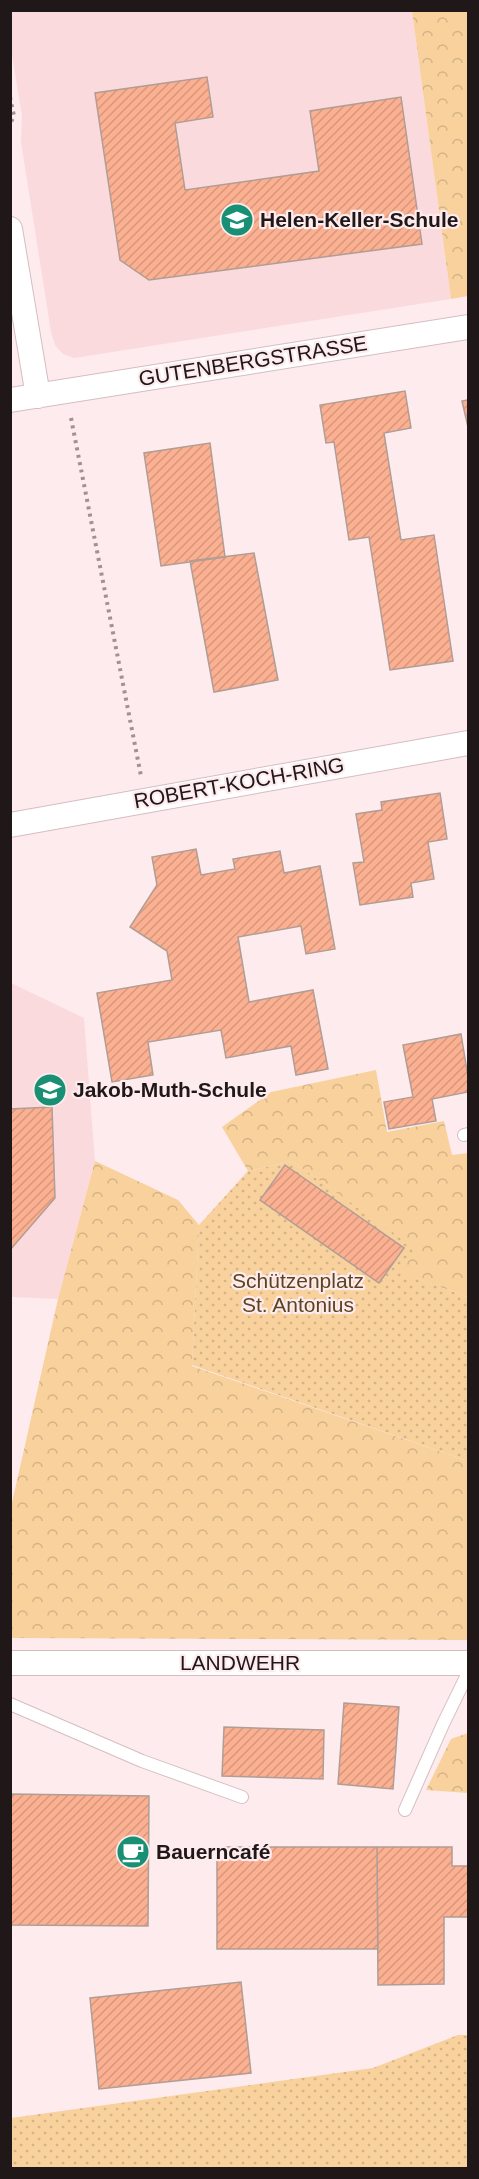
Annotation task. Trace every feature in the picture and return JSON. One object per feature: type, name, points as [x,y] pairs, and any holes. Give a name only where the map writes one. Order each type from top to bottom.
[{"type":"street","points":[[10,229],[38,396]]},
{"type":"street","name":"GUTENBERGSTRASSE","points":[[10,400],[468,327]]},
{"type":"street","name":"ROBERT-KOCH-RING","points":[[10,825],[468,742]]},
{"type":"street","name":"LANDWEHR","points":[[10,1663],[468,1663]]},
{"type":"lane","points":[[405,1810],[468,1673]]},
{"type":"lane","points":[[10,1704],[142,1761],[242,1797]]},
{"type":"path","points":[[10,97],[14,116],[10,124]]},
{"type":"path","points":[[65,391],[146,800]]},
{"type":"shaded area","name":"Helen-Keller-Schule","points":[[10,11],[412,11],[451,299],[74,358],[63,354],[55,345],[51,332],[21,142],[22,116],[11,49]]},
{"type":"shaded area","name":"Jakob-Muth-Schule","points":[[11,983],[84,1018],[95,1161],[58,1299],[11,1297]]},
{"type":"green space","points":[[412,11],[468,11],[468,296],[451,299]]},
{"type":"green space","points":[[376,1070],[387,1132],[444,1121],[452,1155],[468,1153],[468,1297],[399,1272],[415,1248],[292,1161],[248,1171],[222,1127],[271,1092]]},
{"type":"green space","points":[[95,1161],[178,1200],[199,1225],[192,1366],[468,1461],[468,1640],[11,1638],[11,1507],[58,1299]]},
{"type":"green space","name":"Schützenplatz St. Antonius","points":[[292,1161],[416,1248],[400,1272],[468,1297],[468,1461],[192,1365],[199,1225],[248,1171]]},
{"type":"green space","points":[[468,1733],[468,1793],[426,1790],[451,1739]]},
{"type":"green space","points":[[458,2035],[468,2035],[468,2168],[11,2168],[11,2118],[373,2068]]},
{"type":"building","points":[[207,77],[213,117],[175,123],[185,190],[319,171],[310,111],[401,97],[422,244],[149,280],[120,260],[95,93]]},
{"type":"building","points":[[405,391],[411,428],[384,433],[401,540],[434,535],[453,661],[390,670],[369,537],[349,540],[334,442],[326,443],[320,405]]},
{"type":"building","points":[[468,400],[468,427],[462,401]]},
{"type":"building","points":[[210,443],[225,557],[161,566],[144,453]]},
{"type":"building","points":[[254,553],[278,680],[214,692],[190,561]]},
{"type":"building","points":[[440,793],[447,839],[428,842],[434,879],[411,883],[413,897],[360,905],[353,863],[364,862],[356,814],[382,810],[381,802]]},
{"type":"building","points":[[196,849],[201,875],[235,869],[233,859],[280,851],[284,873],[320,866],[335,949],[306,954],[301,926],[238,937],[249,1002],[313,990],[328,1069],[296,1075],[291,1046],[226,1058],[221,1030],[148,1042],[153,1075],[112,1082],[97,993],[172,980],[167,951],[130,927],[157,885],[152,857]]},
{"type":"building","points":[[461,1034],[468,1092],[432,1099],[436,1121],[389,1129],[384,1102],[413,1097],[403,1045]]},
{"type":"building","points":[[52,1107],[55,1198],[10,1250],[10,1109]]},
{"type":"building","points":[[285,1165],[404,1248],[379,1283],[260,1200]]},
{"type":"building","points":[[344,1703],[399,1707],[393,1789],[338,1784]]},
{"type":"building","points":[[224,1727],[324,1730],[323,1779],[222,1776]]},
{"type":"building","points":[[10,1794],[149,1796],[148,1926],[10,1925]]},
{"type":"building","points":[[217,1847],[377,1847],[378,1949],[217,1949]]},
{"type":"building","points":[[377,1847],[452,1847],[452,1866],[468,1866],[468,1917],[444,1917],[444,1984],[378,1985]]},
{"type":"building","points":[[241,1982],[251,2073],[99,2089],[90,1998]]},
{"type":"place","name":"Helen-Keller-Schule","points":[[237,220]]},
{"type":"place","name":"Jakob-Muth-Schule","points":[[50,1090]]},
{"type":"place","name":"Bauerncafé","points":[[133,1852]]}]
